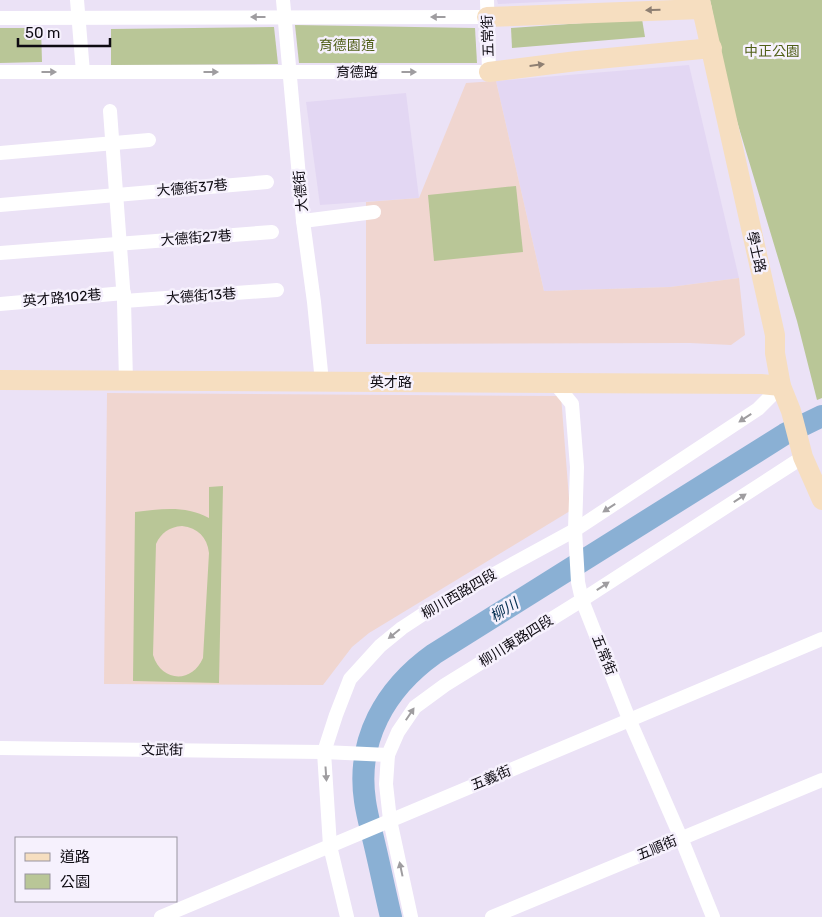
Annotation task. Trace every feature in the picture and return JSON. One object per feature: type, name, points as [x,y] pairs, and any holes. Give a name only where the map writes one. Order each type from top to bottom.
[{"type":"street","points":[[76,0],[79,17],[82,72]]},
{"type":"street","name":"大德街","points":[[283,0],[303,221],[322,382]]},
{"type":"street","points":[[0,18],[285,17],[487,8],[701,4]]},
{"type":"street","name":"學士路","points":[[701,4],[775,335],[775,353],[781,386],[791,412],[801,449],[822,500]]},
{"type":"street","name":"五常街","points":[[487,8],[489,72]]},
{"type":"street","name":"育德路","points":[[0,72],[489,72],[577,60],[712,48]]},
{"type":"street","points":[[110,111],[124,297],[126,381]]},
{"type":"street","points":[[0,153],[150,140]]},
{"type":"street","name":"大德街37巷","points":[[117,194],[267,182]]},
{"type":"street","points":[[0,204],[117,194]]},
{"type":"street","points":[[303,221],[374,212]]},
{"type":"street","name":"大德街27巷","points":[[120,244],[272,232]]},
{"type":"street","points":[[0,253],[120,244]]},
{"type":"street","name":"大德街13巷","points":[[124,297],[277,290]]},
{"type":"street","name":"英才路102巷","points":[[0,304],[124,297]]},
{"type":"street","name":"英才路","points":[[0,380],[554,382],[761,384],[781,386]]},
{"type":"street","name":"五常街","points":[[554,382],[572,404],[577,468],[576,536],[578,582],[582,600],[629,719],[713,917]]},
{"type":"street","name":"柳川西路四段","points":[[347,917],[333,845],[324,752],[350,679],[380,646],[402,628],[434,607],[576,536],[758,409],[781,386]]},
{"type":"street","name":"柳川東路四段","points":[[411,917],[384,822],[388,755],[398,732],[415,707],[445,685],[582,600],[801,449]]},
{"type":"street","name":"五義街","points":[[161,917],[822,639]]},
{"type":"street","name":"文武街","points":[[0,748],[324,752],[388,755]]},
{"type":"street","name":"五順街","points":[[492,917],[822,780]]},
{"type":"shaded area","points":[[497,0],[589,0],[498,4]]},
{"type":"shaded area","points":[[689,65],[739,278],[670,287],[544,291],[496,81]]},
{"type":"shaded area","points":[[496,81],[544,291],[670,287],[739,278],[745,335],[731,345],[690,343],[366,344],[366,202],[419,198],[466,83]]},
{"type":"shaded area","points":[[406,93],[419,198],[320,205],[306,102]]},
{"type":"shaded area","points":[[107,393],[561,396],[570,511],[369,633],[352,647],[323,685],[104,684]]},
{"type":"green space","name":"中正公園","points":[[710,0],[822,0],[822,398],[817,400],[797,321],[730,98]]},
{"type":"green space","points":[[642,19],[645,37],[512,48],[511,28]]},
{"type":"green space","name":"育德園道","points":[[295,25],[475,28],[477,63],[299,63]]},
{"type":"green space","points":[[274,27],[278,64],[111,65],[111,29]]},
{"type":"green space","points":[[0,28],[41,28],[42,62],[0,63]]},
{"type":"green space","points":[[516,186],[523,252],[434,261],[428,195]]},
{"type":"green space","points":[[223,486],[219,683],[133,681],[135,512],[173,509],[191,511],[209,518],[209,487]],"holes":[[[182,526],[201,534],[206,542],[209,553],[203,658],[192,672],[184,676],[177,676],[169,675],[163,671],[153,655],[156,544],[160,537],[169,529]]]},
{"type":"waterway","name":"柳川","points":[[391,917],[367,811],[363,779],[365,757],[370,737],[388,700],[401,683],[434,654],[785,434],[822,416]]}]
